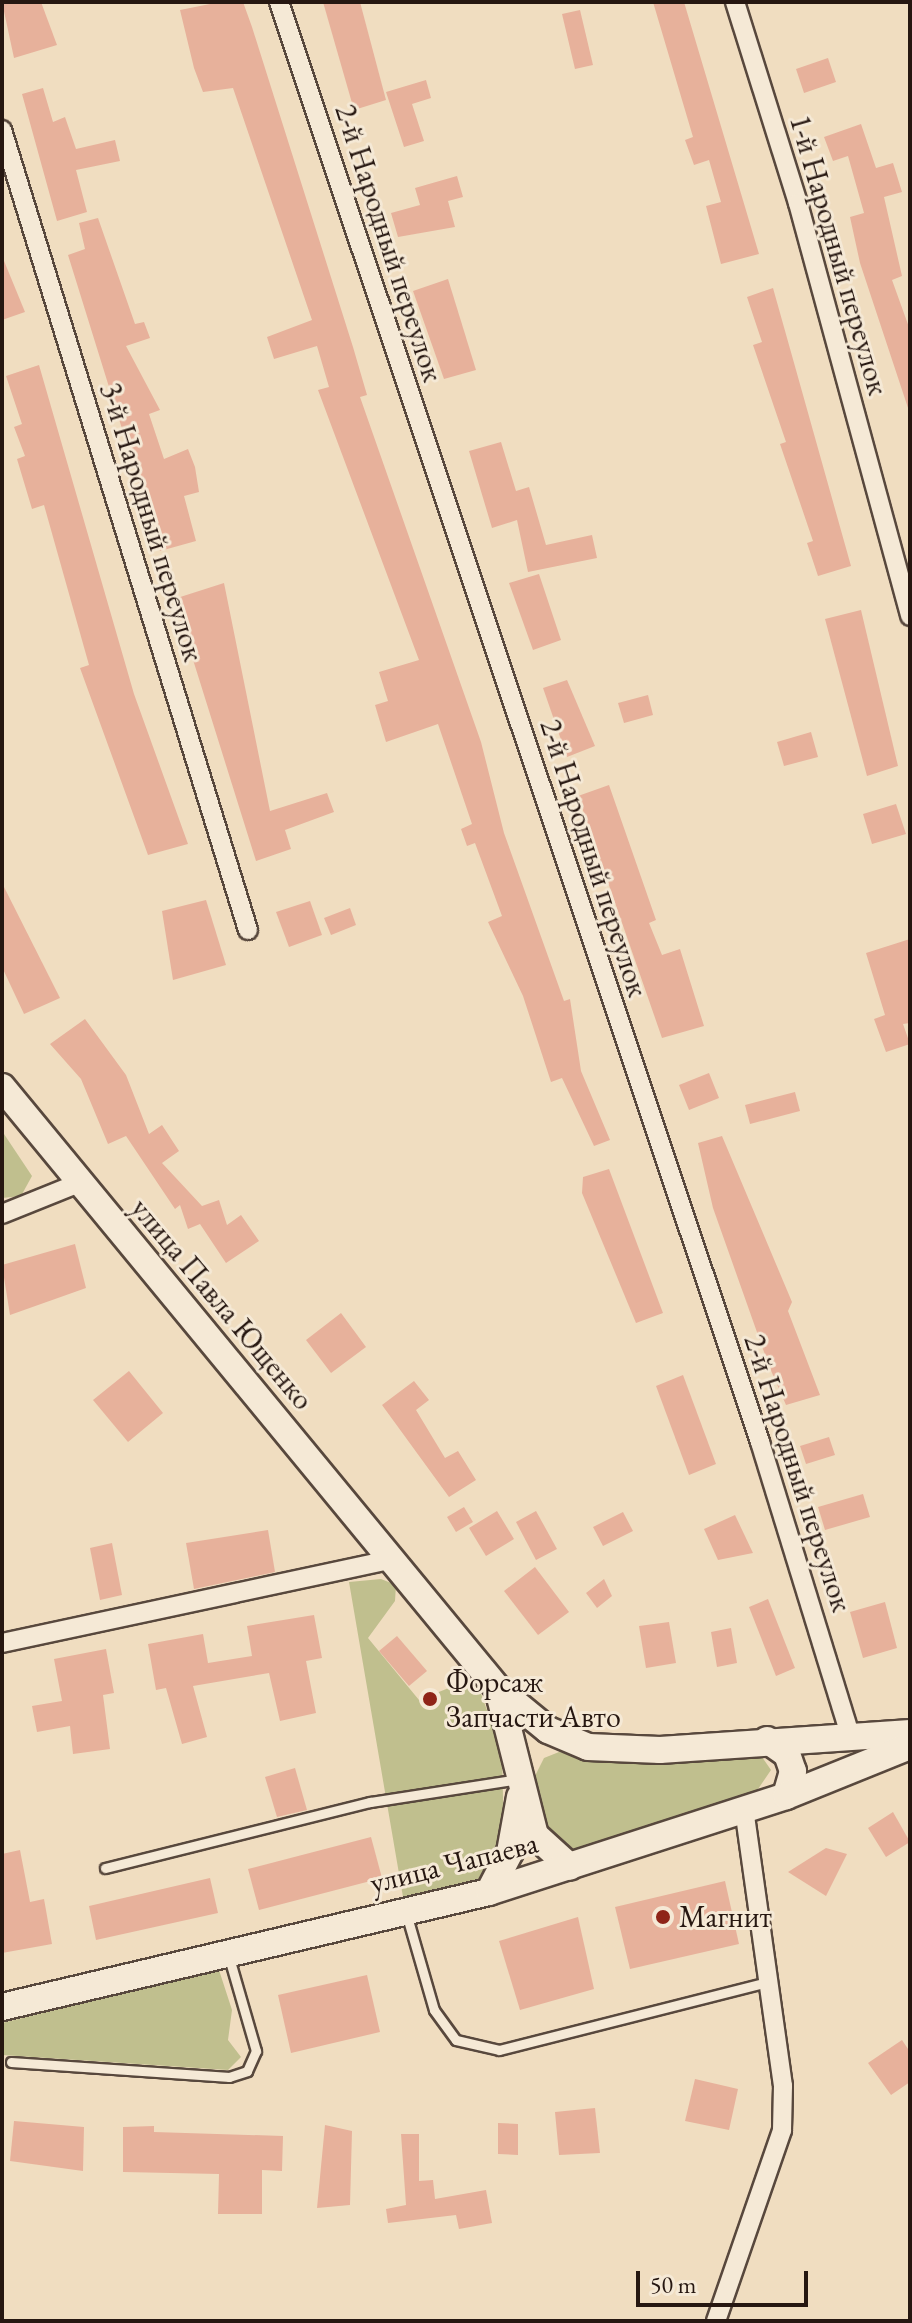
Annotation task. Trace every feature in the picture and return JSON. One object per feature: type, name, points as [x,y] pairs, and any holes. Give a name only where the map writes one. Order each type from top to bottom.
[{"type":"street","name":"2-й Народный переулок","points":[[279,2],[765,1457],[850,1734]]},
{"type":"street","name":"1-й Народный переулок","points":[[735,2],[798,203],[910,616]]},
{"type":"street","name":"3-й Народный переулок","points":[[2,130],[248,930]]},
{"type":"street","name":"улица Павла Ющенко","points":[[2,1087],[395,1559],[498,1689]]},
{"type":"street","points":[[2,1214],[79,1183]]},
{"type":"street","points":[[2,1643],[395,1559]]},
{"type":"street","points":[[498,1689],[548,1730],[588,1747],[910,1733]]},
{"type":"street","points":[[498,1689],[516,1738],[520,1787],[535,1835],[570,1867]]},
{"type":"street","points":[[767,1740],[787,1754],[793,1771],[786,1796]]},
{"type":"street","name":"улица Чапаева","points":[[2,2007],[227,1951],[489,1892],[786,1796],[910,1746]]},
{"type":"street","points":[[489,1892],[510,1852],[520,1787]]},
{"type":"street","points":[[716,2321],[782,2130],[768,1982],[744,1810]]},
{"type":"lane","points":[[105,1868],[370,1802],[520,1787]]},
{"type":"lane","points":[[405,1909],[434,2010],[456,2040],[499,2050],[768,1982]]},
{"type":"lane","points":[[11,2062],[229,2077],[247,2071],[256,2051],[227,1951]]},
{"type":"shaded area","points":[[2,1131],[32,1176],[21,1196],[2,1198]]},
{"type":"shaded area","points":[[381,1579],[396,1585],[395,1601],[368,1638],[419,1700],[466,1681],[479,1688],[502,1752],[504,1842],[485,1879],[403,1897],[349,1582]]},
{"type":"shaded area","points":[[559,1752],[617,1763],[745,1754],[762,1757],[771,1770],[754,1795],[576,1850],[541,1829],[533,1780],[544,1758]]},
{"type":"shaded area","points":[[219,1970],[232,2010],[228,2040],[241,2057],[228,2070],[2,2055],[2,2023]]},
{"type":"building","points":[[2,2],[41,2],[57,45],[14,58]]},
{"type":"building","points":[[220,2],[243,2],[252,27],[353,347],[367,395],[360,397],[481,742],[504,833],[564,1001],[570,999],[581,1071],[610,1140],[594,1146],[562,1078],[551,1082],[523,996],[488,922],[502,916],[475,843],[467,846],[461,829],[472,824],[438,724],[386,742],[375,705],[388,701],[379,672],[419,660],[318,390],[329,387],[317,346],[274,359],[267,337],[312,320],[233,88],[203,92],[194,68],[180,10]]},
{"type":"building","points":[[323,2],[360,2],[386,100],[354,110]]},
{"type":"building","points":[[653,2],[684,2],[759,254],[721,264],[706,206],[721,202],[709,160],[694,165],[685,140],[693,137]]},
{"type":"building","points":[[580,10],[593,65],[575,69],[562,14]]},
{"type":"building","points":[[828,58],[836,82],[804,93],[796,69]]},
{"type":"building","points":[[426,80],[431,98],[412,104],[424,141],[404,147],[386,92]]},
{"type":"building","points":[[43,88],[53,122],[65,117],[76,149],[115,140],[120,161],[76,170],[87,212],[57,221],[22,94]]},
{"type":"building","points":[[861,124],[876,168],[893,163],[902,192],[884,197],[902,276],[892,280],[910,330],[910,414],[860,263],[850,217],[864,213],[848,156],[833,161],[824,137]]},
{"type":"building","points":[[457,176],[463,197],[448,201],[455,227],[398,237],[391,213],[420,205],[415,188]]},
{"type":"building","points":[[98,218],[135,324],[144,322],[150,338],[126,346],[160,410],[149,414],[164,459],[188,449],[195,467],[199,492],[184,496],[196,541],[160,551],[68,255],[85,249],[79,223]]},
{"type":"building","points":[[2,256],[25,312],[2,320]]},
{"type":"building","points":[[448,279],[476,370],[444,379],[413,291]]},
{"type":"building","points":[[773,288],[851,566],[818,576],[807,543],[813,541],[780,444],[786,442],[753,345],[762,342],[747,297]]},
{"type":"building","points":[[39,365],[134,694],[188,844],[148,855],[80,668],[89,665],[44,505],[32,509],[17,459],[25,456],[14,427],[22,424],[6,376]]},
{"type":"building","points":[[501,442],[516,491],[529,487],[546,545],[592,535],[597,558],[528,572],[517,520],[492,528],[469,451]]},
{"type":"building","points":[[539,574],[561,640],[533,650],[509,583]]},
{"type":"building","points":[[224,583],[270,811],[327,793],[334,812],[285,830],[291,849],[256,861],[174,599]]},
{"type":"building","points":[[861,610],[898,766],[867,776],[825,619]]},
{"type":"building","points":[[567,680],[595,746],[567,757],[543,688]]},
{"type":"building","points":[[648,695],[653,715],[624,723],[618,703]]},
{"type":"building","points":[[811,732],[818,757],[784,766],[777,742]]},
{"type":"building","points":[[609,785],[656,920],[649,923],[662,955],[680,949],[704,1026],[662,1038],[578,796]]},
{"type":"building","points":[[896,804],[906,834],[872,844],[863,814]]},
{"type":"building","points":[[2,883],[60,998],[24,1014],[2,967]]},
{"type":"building","points":[[206,900],[226,965],[173,980],[162,911]]},
{"type":"building","points":[[310,901],[322,935],[289,947],[276,912]]},
{"type":"building","points":[[350,908],[356,925],[331,935],[324,918]]},
{"type":"building","points":[[910,939],[910,1023],[903,1024],[910,1044],[886,1052],[874,1019],[885,1015],[866,953]]},
{"type":"building","points":[[85,1019],[126,1075],[149,1134],[162,1125],[179,1151],[162,1163],[202,1206],[219,1200],[227,1225],[241,1215],[259,1241],[226,1263],[200,1224],[188,1229],[180,1205],[175,1209],[126,1136],[108,1144],[81,1079],[50,1044]]},
{"type":"building","points":[[709,1073],[719,1098],[689,1110],[679,1085]]},
{"type":"building","points":[[795,1092],[800,1111],[750,1124],[745,1105]]},
{"type":"building","points":[[722,1136],[792,1302],[788,1311],[820,1395],[786,1405],[769,1366],[713,1208],[698,1143]]},
{"type":"building","points":[[609,1169],[663,1313],[636,1323],[582,1193],[583,1177]]},
{"type":"building","points":[[75,1244],[86,1288],[10,1315],[2,1265]]},
{"type":"building","points":[[341,1313],[366,1347],[331,1373],[306,1340]]},
{"type":"building","points":[[129,1371],[163,1413],[128,1442],[93,1400]]},
{"type":"building","points":[[683,1375],[716,1464],[689,1475],[656,1386]]},
{"type":"building","points":[[414,1381],[429,1400],[416,1410],[445,1458],[458,1451],[476,1480],[449,1497],[382,1405]]},
{"type":"building","points":[[829,1437],[835,1455],[806,1464],[800,1446]]},
{"type":"building","points":[[863,1494],[870,1517],[825,1530],[818,1507]]},
{"type":"building","points":[[464,1507],[473,1522],[456,1532],[447,1517]]},
{"type":"building","points":[[497,1511],[514,1539],[486,1556],[469,1528]]},
{"type":"building","points":[[536,1511],[557,1549],[536,1560],[516,1522]]},
{"type":"building","points":[[623,1512],[633,1531],[603,1546],[593,1527]]},
{"type":"building","points":[[735,1515],[753,1553],[718,1560],[704,1529]]},
{"type":"building","points":[[268,1530],[275,1572],[194,1589],[186,1543]]},
{"type":"building","points":[[112,1543],[122,1595],[100,1600],[90,1548]]},
{"type":"building","points":[[535,1567],[569,1612],[538,1635],[504,1591]]},
{"type":"building","points":[[604,1579],[612,1596],[597,1608],[586,1593]]},
{"type":"building","points":[[768,1599],[795,1668],[776,1676],[749,1607]]},
{"type":"building","points":[[885,1602],[897,1648],[863,1658],[850,1612]]},
{"type":"building","points":[[314,1615],[322,1658],[306,1661],[316,1713],[280,1721],[269,1673],[193,1686],[207,1737],[182,1744],[166,1688],[156,1690],[148,1644],[203,1634],[208,1663],[252,1656],[247,1626]]},
{"type":"building","points":[[669,1622],[676,1663],[646,1668],[639,1626]]},
{"type":"building","points":[[731,1628],[737,1663],[717,1667],[711,1632]]},
{"type":"building","points":[[397,1636],[427,1671],[409,1686],[379,1651]]},
{"type":"building","points":[[106,1649],[114,1693],[103,1695],[110,1749],[73,1754],[70,1726],[37,1732],[32,1706],[62,1701],[54,1659]]},
{"type":"building","points":[[295,1768],[307,1810],[277,1817],[265,1777]]},
{"type":"building","points":[[893,1812],[910,1842],[886,1857],[868,1828]]},
{"type":"building","points":[[371,1837],[382,1878],[259,1910],[248,1869]]},
{"type":"building","points":[[826,1848],[847,1854],[826,1896],[788,1872]]},
{"type":"building","points":[[20,1850],[30,1902],[44,1899],[52,1944],[2,1953],[2,1854]]},
{"type":"building","points":[[210,1878],[218,1913],[96,1940],[89,1906]]},
{"type":"building","points":[[725,1881],[739,1944],[630,1969],[615,1907]]},
{"type":"building","points":[[578,1917],[594,1989],[520,2010],[499,1941]]},
{"type":"building","points":[[367,1975],[380,2032],[291,2053],[278,1995]]},
{"type":"building","points":[[902,2040],[910,2052],[910,2082],[891,2095],[868,2063]]},
{"type":"building","points":[[695,2079],[738,2089],[729,2130],[685,2121]]},
{"type":"building","points":[[595,2108],[600,2153],[559,2155],[555,2112]]},
{"type":"building","points":[[14,2121],[84,2127],[83,2171],[10,2161]]},
{"type":"building","points":[[498,2123],[518,2124],[518,2155],[498,2154]]},
{"type":"building","points":[[325,2125],[352,2131],[350,2205],[317,2208]]},
{"type":"building","points":[[154,2126],[154,2132],[283,2136],[282,2171],[262,2170],[262,2214],[218,2214],[219,2174],[123,2172],[123,2127]]},
{"type":"building","points":[[401,2134],[419,2134],[419,2181],[433,2180],[435,2199],[486,2190],[492,2223],[459,2229],[456,2215],[388,2223],[386,2209],[406,2205]]},
{"type":"place","name":"Форсаж Запчасти Авто","points":[[430,1699]]},
{"type":"place","name":"Магнит","points":[[663,1917]]}]
